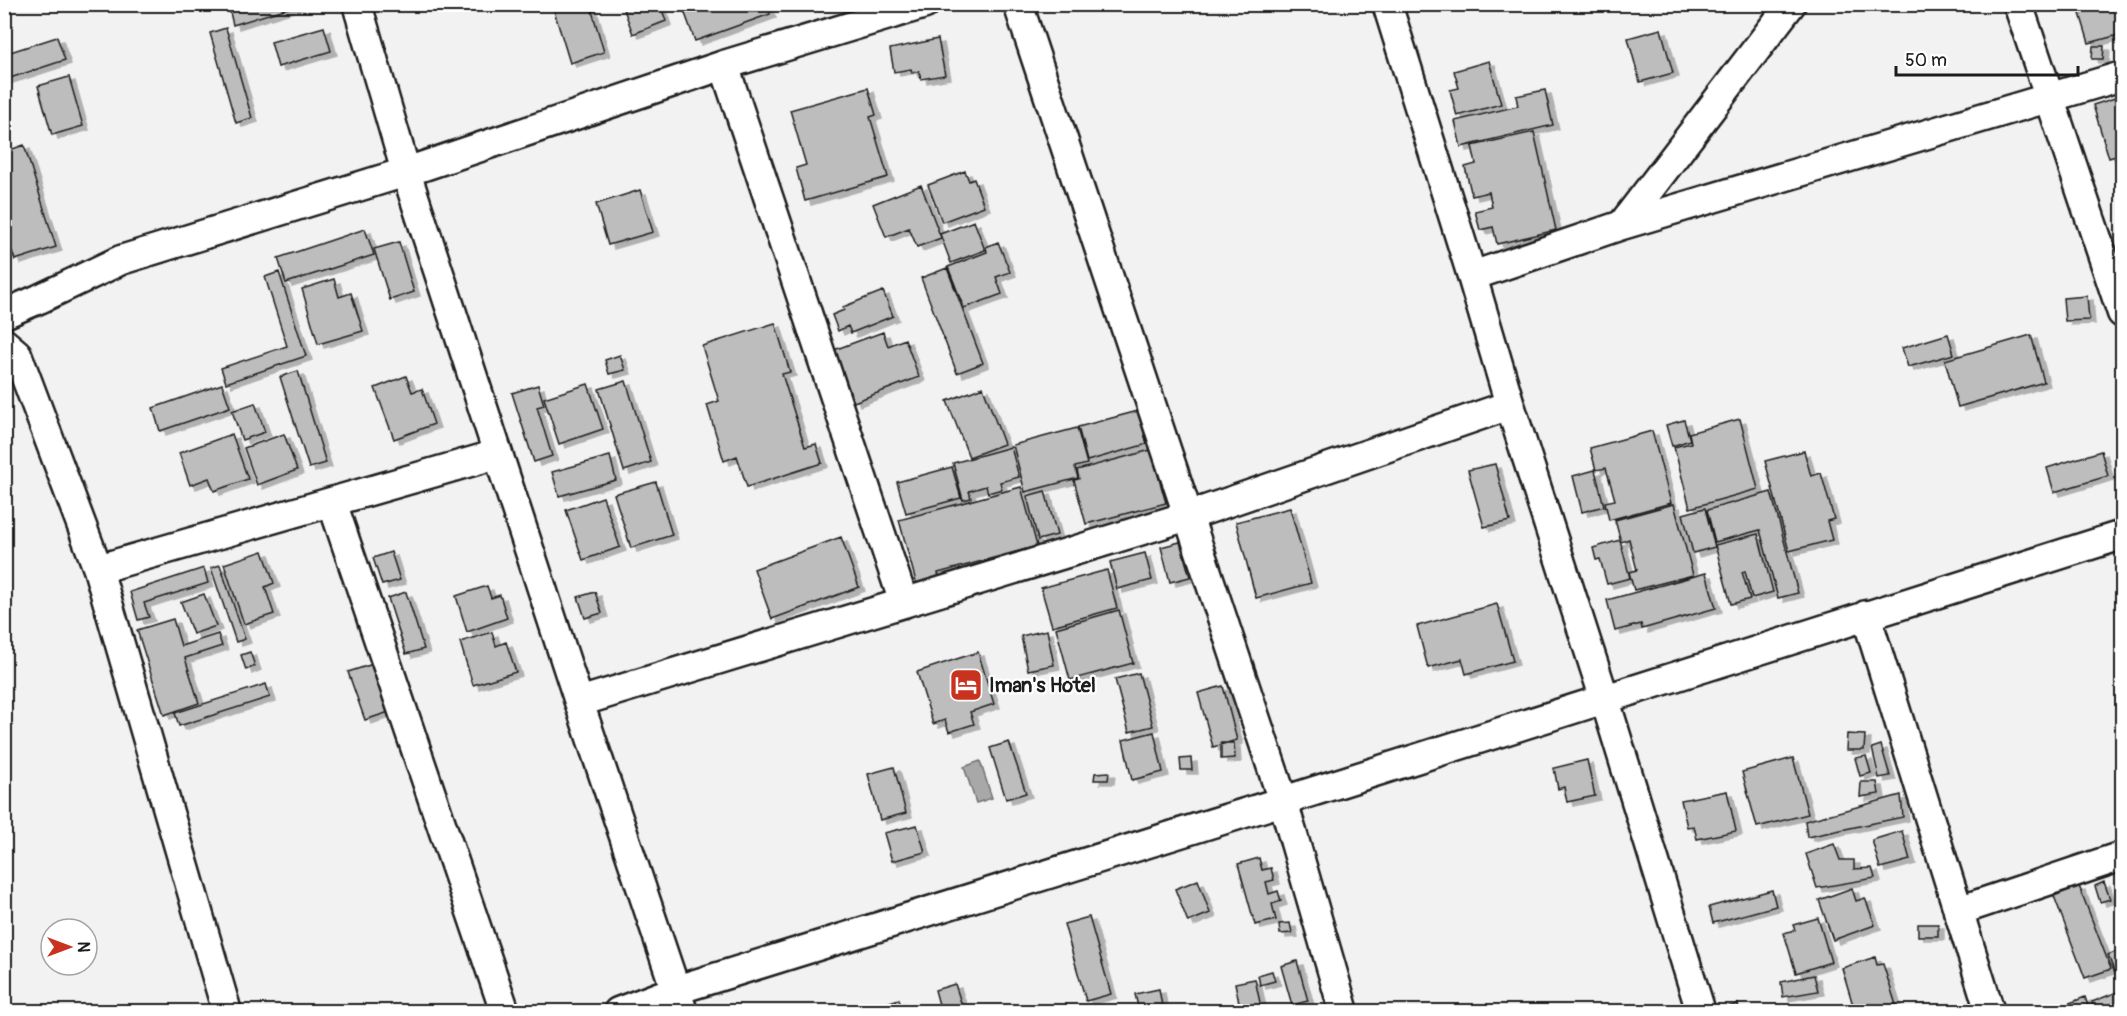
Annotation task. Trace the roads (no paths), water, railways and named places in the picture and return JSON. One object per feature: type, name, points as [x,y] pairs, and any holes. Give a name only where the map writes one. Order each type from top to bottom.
[{"type":"street","points":[[357,4],[406,172],[679,1001]]},
{"type":"street","points":[[4,314],[121,260],[406,172],[724,64],[925,4]]},
{"type":"street","points":[[1018,4],[1283,801],[1344,1011]]},
{"type":"street","points":[[1388,4],[1510,405],[1605,700],[1701,1011]]},
{"type":"street","points":[[1622,225],[1791,4]]},
{"type":"street","points":[[2018,4],[2122,313]]},
{"type":"street","points":[[724,64],[904,603]]},
{"type":"street","points":[[1472,276],[1622,225],[2122,76]]},
{"type":"street","points":[[4,343],[17,354],[98,568],[227,1011]]},
{"type":"street","points":[[579,702],[1188,516],[1510,405]]},
{"type":"street","points":[[98,568],[498,454]]},
{"type":"street","points":[[332,502],[505,1011]]},
{"type":"street","points":[[618,1011],[679,1001],[1283,801],[2122,535]]},
{"type":"street","points":[[1866,615],[1990,1011]]},
{"type":"street","points":[[1958,911],[2122,856]]},
{"type":"place","name":"Iman's Hotel","points":[[966,685]]}]
